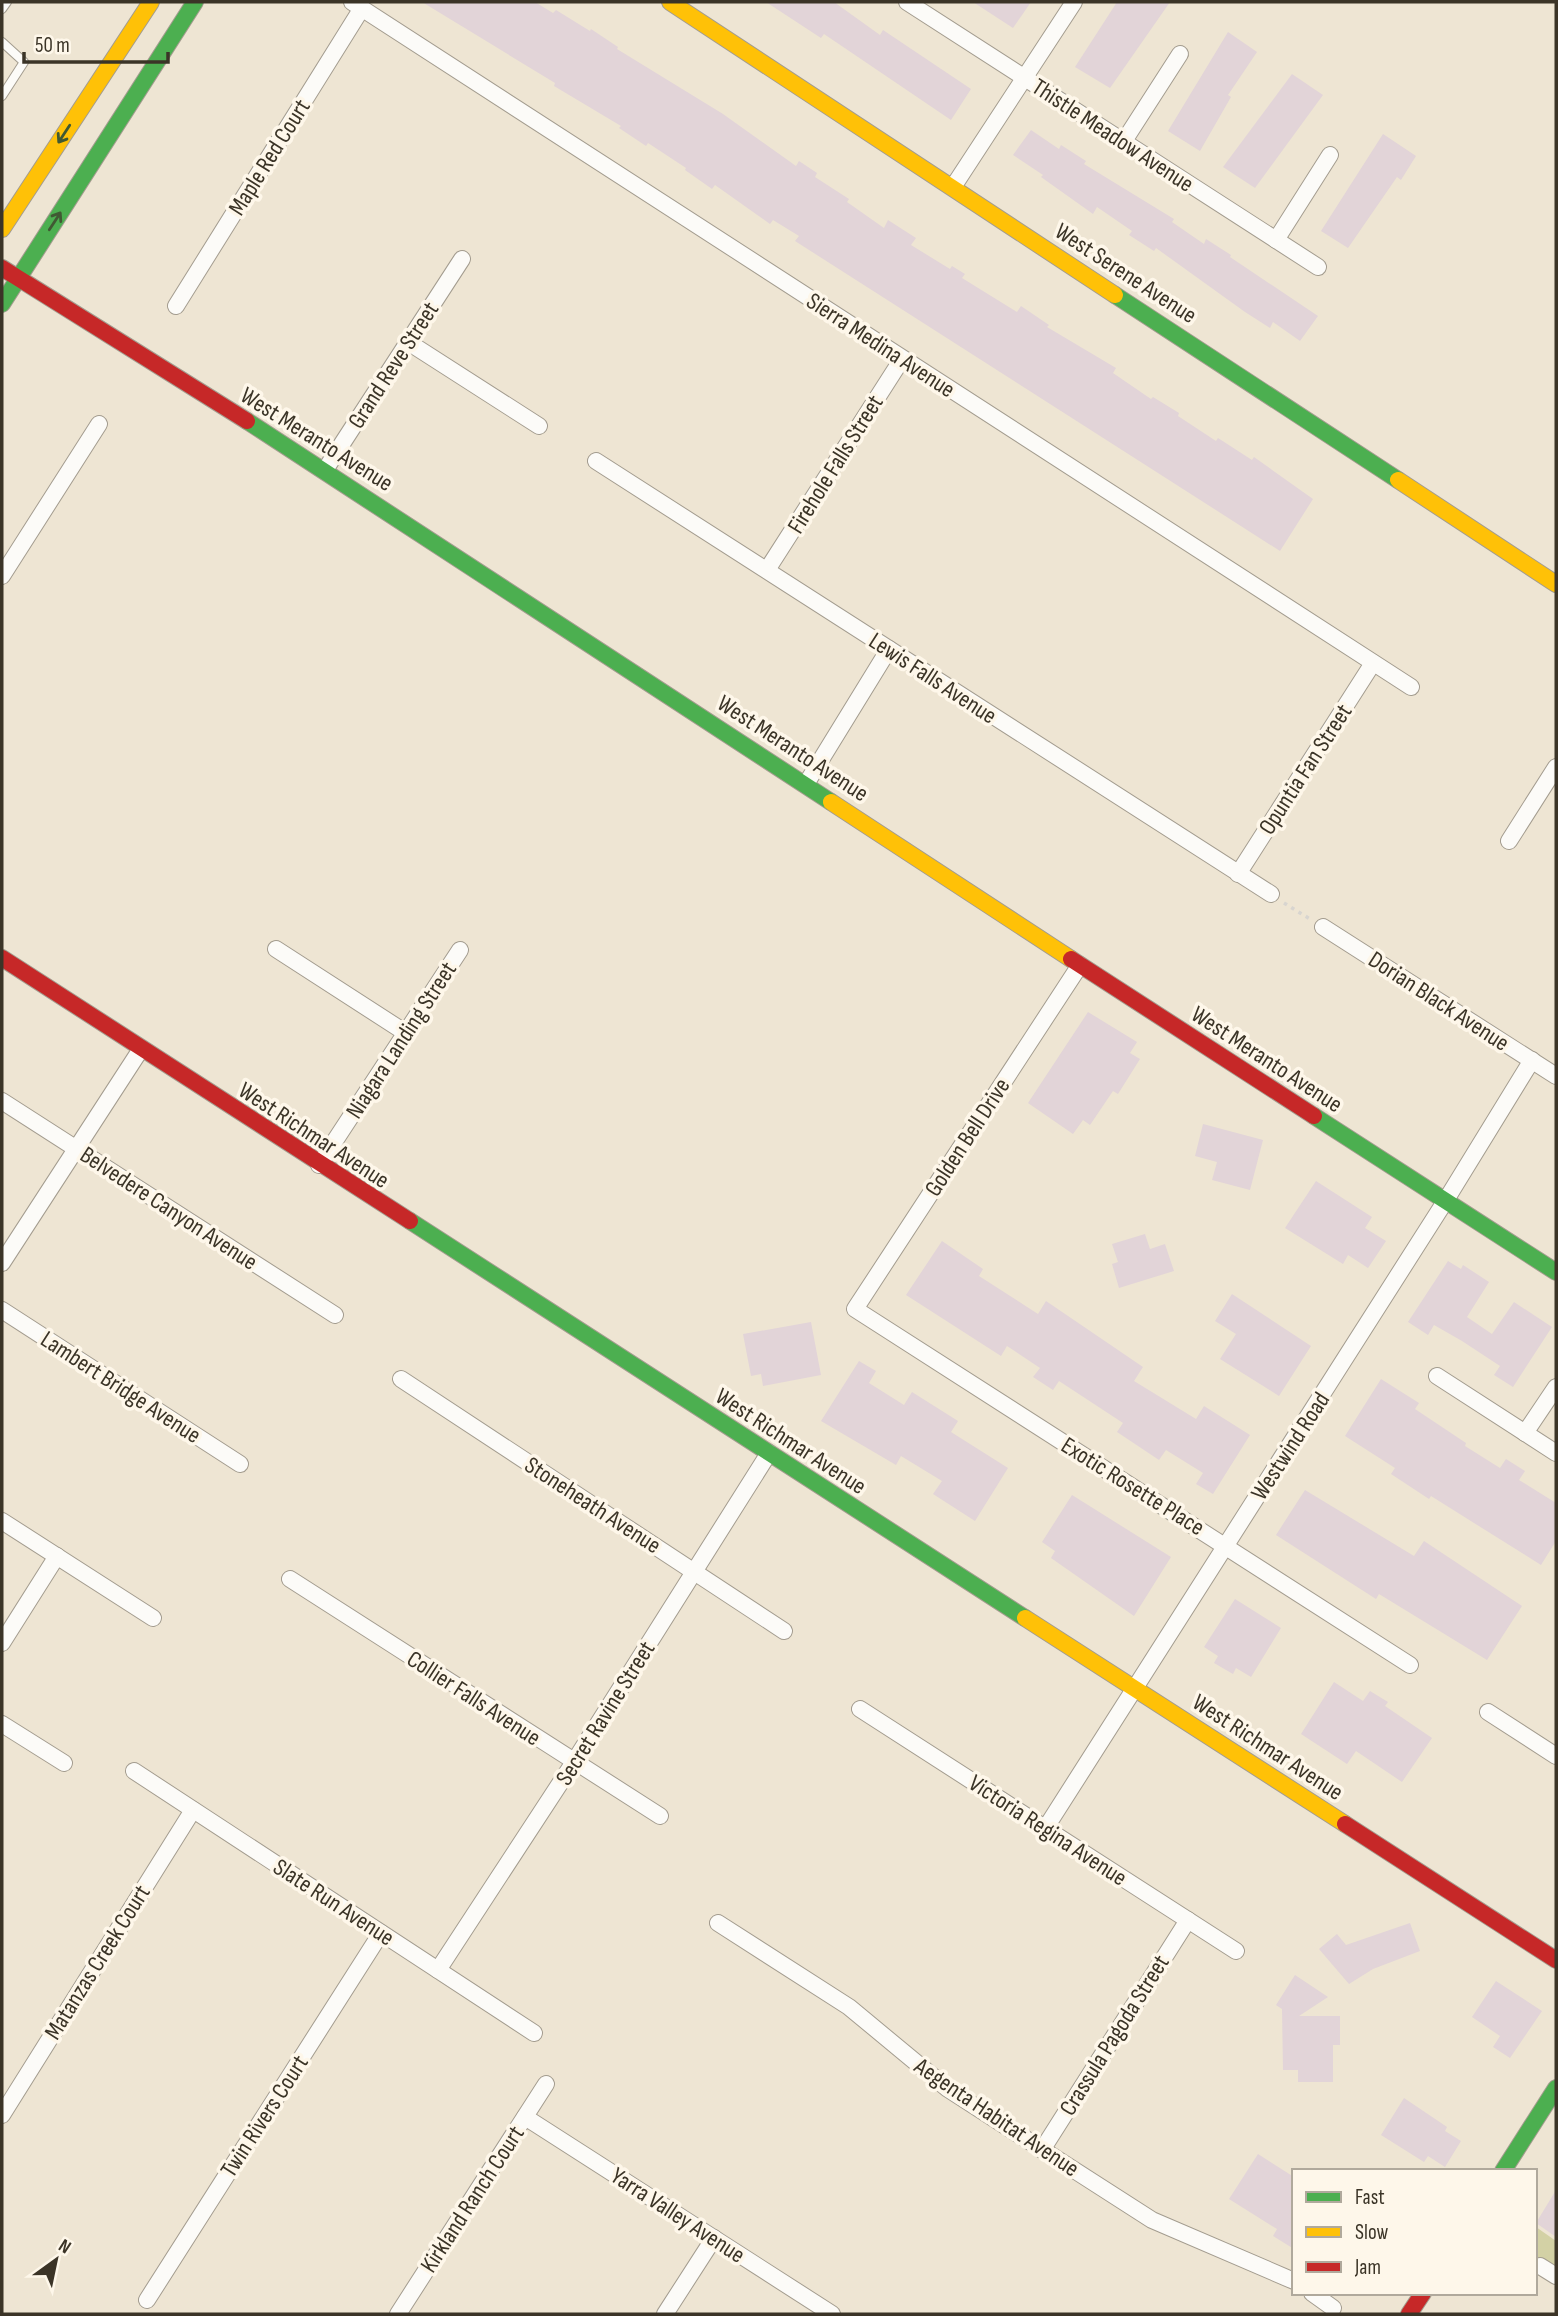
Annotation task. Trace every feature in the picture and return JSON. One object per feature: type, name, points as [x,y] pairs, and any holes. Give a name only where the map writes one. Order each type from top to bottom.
[{"type":"street","points":[[2,229],[151,2]]},
{"type":"street","points":[[2,304],[195,2]]},
{"type":"street","name":"West Serene Avenue","points":[[670,2],[1556,584]]},
{"type":"street","name":"Thistle Meadow Avenue","points":[[908,2],[1318,267]]},
{"type":"street","points":[[953,187],[1074,2]]},
{"type":"street","name":"Maple Red Court","points":[[176,306],[357,5]]},
{"type":"street","name":"Sierra Medina Avenue","points":[[357,5],[1411,687]]},
{"type":"street","points":[[1124,141],[1180,54]]},
{"type":"street","points":[[1276,240],[1330,155]]},
{"type":"street","name":"Grand Reve Street","points":[[325,470],[462,259]]},
{"type":"street","name":"West Meranto Avenue","points":[[2,268],[325,470],[1080,965],[1556,1272]]},
{"type":"street","points":[[408,342],[539,426]]},
{"type":"street","name":"Firehole Falls Street","points":[[768,570],[902,359]]},
{"type":"street","points":[[2,576],[99,424]]},
{"type":"street","name":"Lewis Falls Avenue","points":[[596,461],[1271,894]]},
{"type":"street","points":[[806,784],[889,649]]},
{"type":"street","name":"Opuntia Fan Street","points":[[1238,874],[1373,663]]},
{"type":"street","points":[[1509,841],[1556,767]]},
{"type":"street","name":"Dorian Black Avenue","points":[[1322,927],[1556,1076]]},
{"type":"street","points":[[276,948],[406,1033]]},
{"type":"street","name":"Niagara Landing Street","points":[[319,1166],[460,950]]},
{"type":"street","name":"West Richmar Avenue","points":[[2,958],[319,1166],[1556,1960]]},
{"type":"street","name":"Golden Bell Drive","points":[[855,1309],[1080,965]]},
{"type":"street","points":[[2,1263],[141,1049]]},
{"type":"street","name":"Westwind Road","points":[[1045,1829],[1446,1200],[1532,1060]]},
{"type":"street","name":"Belvedere Canyon Avenue","points":[[2,1101],[335,1315]]},
{"type":"street","name":"Exotic Rosette Place","points":[[855,1309],[1410,1665]]},
{"type":"street","name":"Lambert Bridge Avenue","points":[[2,1310],[240,1464]]},
{"type":"street","points":[[1437,1376],[1556,1453]]},
{"type":"street","name":"Stoneheath Avenue","points":[[401,1379],[784,1631]]},
{"type":"street","points":[[1525,1433],[1556,1387]]},
{"type":"street","name":"Secret Ravine Street","points":[[438,1970],[574,1762],[769,1453]]},
{"type":"street","points":[[2,1521],[153,1618]]},
{"type":"street","points":[[2,1643],[57,1556]]},
{"type":"street","name":"Collier Falls Avenue","points":[[290,1579],[660,1816]]},
{"type":"street","name":"Victoria Regina Avenue","points":[[860,1709],[1236,1951]]},
{"type":"street","points":[[1488,1712],[1556,1756]]},
{"type":"street","points":[[2,1724],[64,1763]]},
{"type":"street","name":"Slate Run Avenue","points":[[134,1771],[534,2033]]},
{"type":"street","name":"Matanzas Creek Court","points":[[2,2115],[193,1810]]},
{"type":"street","name":"Crassula Pagoda Street","points":[[1042,2150],[1188,1920]]},
{"type":"street","name":"Aegenta Habitat Avenue","points":[[719,1923],[849,2007],[948,2089],[1152,2220],[1292,2280]]},
{"type":"street","name":"Twin Rivers Court","points":[[147,2300],[381,1933]]},
{"type":"street","name":"Kirkland Ranch Court","points":[[398,2314],[546,2084]]},
{"type":"street","points":[[1504,2169],[1556,2088]]},
{"type":"street","name":"Yarra Valley Avenue","points":[[525,2117],[832,2314]]},
{"type":"street","points":[[665,2314],[714,2238]]},
{"type":"street","points":[[1540,2266],[1556,2276]]},
{"type":"street","points":[[1315,2295],[1332,2308]]},
{"type":"street","points":[[1409,2314],[1422,2295]]},
{"type":"lane","points":[[2,9],[6,2]]},
{"type":"lane","points":[[2,42],[24,62],[2,96]]},
{"type":"path","points":[[1271,894],[1322,927]]},
{"type":"shaded area","points":[[1537,2228],[1556,2241],[1556,2271],[1537,2260]]},
{"type":"building","points":[[422,2],[535,2],[553,13],[556,10],[590,31],[591,29],[618,47],[617,49],[723,114],[796,166],[799,161],[817,173],[815,177],[849,199],[847,202],[884,228],[888,220],[916,238],[911,245],[950,269],[952,266],[965,274],[962,278],[1017,312],[1021,306],[1049,325],[1047,327],[1116,368],[1113,373],[1151,399],[1153,397],[1179,413],[1178,416],[1216,441],[1218,438],[1252,460],[1254,457],[1313,499],[1280,551],[795,241],[799,236],[773,220],[770,224],[715,185],[712,189],[648,143],[646,146],[619,128],[621,126],[554,86],[555,83]]},
{"type":"building","points":[[766,2],[834,2],[880,35],[883,30],[971,89],[951,120],[824,34],[821,38]]},
{"type":"building","points":[[973,2],[1031,2],[1013,28]]},
{"type":"building","points":[[1117,2],[1170,2],[1110,88],[1075,67]]},
{"type":"building","points":[[1228,32],[1257,52],[1228,95],[1231,97],[1200,151],[1168,131]]},
{"type":"building","points":[[1292,74],[1323,95],[1255,188],[1223,167]]},
{"type":"building","points":[[1031,130],[1059,149],[1061,145],[1086,161],[1084,164],[1174,219],[1172,222],[1204,244],[1206,239],[1231,255],[1230,257],[1318,316],[1300,341],[1273,322],[1270,328],[1156,248],[1154,251],[1129,235],[1132,231],[1097,207],[1093,214],[1013,155]]},
{"type":"building","points":[[1383,134],[1416,156],[1401,180],[1397,177],[1348,248],[1321,231]]},
{"type":"building","points":[[1088,1012],[1137,1042],[1130,1053],[1140,1059],[1118,1094],[1113,1091],[1090,1125],[1083,1120],[1073,1134],[1028,1103]]},
{"type":"building","points":[[1203,1124],[1263,1140],[1250,1190],[1212,1180],[1217,1162],[1195,1156]]},
{"type":"building","points":[[1316,1181],[1372,1217],[1365,1228],[1386,1241],[1368,1268],[1348,1255],[1343,1264],[1285,1228]]},
{"type":"building","points":[[1145,1234],[1150,1249],[1165,1244],[1174,1271],[1119,1288],[1112,1264],[1118,1262],[1112,1244]]},
{"type":"building","points":[[942,1241],[983,1269],[979,1276],[1038,1314],[1046,1301],[1143,1367],[1134,1381],[1196,1419],[1204,1406],[1250,1435],[1213,1494],[1196,1484],[1203,1473],[1166,1450],[1159,1460],[1117,1432],[1123,1423],[1059,1381],[1053,1390],[1033,1377],[1040,1368],[1007,1346],[1001,1356],[906,1295]]},
{"type":"building","points":[[1448,1261],[1461,1269],[1463,1265],[1489,1282],[1467,1317],[1492,1334],[1514,1302],[1552,1327],[1513,1387],[1494,1375],[1500,1366],[1462,1341],[1434,1325],[1428,1335],[1408,1322]]},
{"type":"building","points":[[1232,1294],[1311,1346],[1279,1396],[1220,1359],[1236,1334],[1215,1321]]},
{"type":"building","points":[[811,1322],[821,1375],[763,1386],[761,1374],[751,1376],[743,1334]]},
{"type":"building","points":[[859,1361],[876,1371],[869,1383],[904,1405],[912,1392],[958,1421],[951,1432],[1008,1468],[975,1521],[933,1494],[942,1481],[901,1456],[896,1465],[821,1421]]},
{"type":"building","points":[[1381,1379],[1419,1403],[1415,1409],[1466,1443],[1465,1446],[1500,1468],[1506,1459],[1525,1471],[1519,1480],[1556,1503],[1556,1541],[1541,1565],[1391,1474],[1395,1468],[1345,1436]]},
{"type":"building","points":[[1305,1490],[1414,1556],[1424,1541],[1522,1606],[1487,1660],[1379,1594],[1376,1599],[1276,1535]]},
{"type":"building","points":[[1072,1495],[1171,1557],[1134,1616],[1051,1558],[1055,1551],[1042,1542]]},
{"type":"building","points":[[1235,1599],[1281,1628],[1251,1677],[1236,1668],[1233,1674],[1214,1663],[1218,1656],[1204,1647]]},
{"type":"building","points":[[1334,1682],[1363,1701],[1370,1691],[1388,1702],[1385,1706],[1432,1738],[1402,1782],[1356,1751],[1347,1764],[1301,1734]]},
{"type":"building","points":[[1410,1923],[1420,1951],[1373,1969],[1349,1984],[1319,1949],[1337,1934],[1346,1945]]},
{"type":"building","points":[[1295,1975],[1328,1997],[1299,2016],[1340,2016],[1340,2045],[1333,2045],[1333,2082],[1298,2082],[1298,2070],[1283,2070],[1282,2009],[1276,2005]]},
{"type":"building","points":[[1496,1981],[1542,2011],[1510,2058],[1493,2047],[1500,2036],[1472,2017]]},
{"type":"building","points":[[1404,2098],[1447,2127],[1445,2131],[1461,2141],[1445,2167],[1428,2156],[1424,2162],[1381,2135]]},
{"type":"building","points":[[1258,2154],[1292,2176],[1292,2248],[1273,2236],[1277,2229],[1229,2199]]},
{"type":"building","points":[[1556,2190],[1556,2237],[1537,2221]]},
{"type":"traffic: fast","points":[[2,304],[195,2]]},
{"type":"traffic: fast","points":[[1115,295],[1398,480]]},
{"type":"traffic: fast","points":[[247,421],[831,802]]},
{"type":"traffic: fast","points":[[1314,1116],[1556,1272]]},
{"type":"traffic: fast","points":[[410,1221],[1025,1618]]},
{"type":"traffic: fast","points":[[1504,2169],[1556,2088]]},
{"type":"traffic: slow","points":[[2,229],[151,2]]},
{"type":"traffic: slow","points":[[670,2],[1115,295]]},
{"type":"traffic: slow","points":[[1398,480],[1556,584]]},
{"type":"traffic: slow","points":[[831,802],[1071,959]]},
{"type":"traffic: slow","points":[[1025,1618],[1345,1824]]},
{"type":"traffic: jam","points":[[2,268],[247,421]]},
{"type":"traffic: jam","points":[[2,958],[410,1221]]},
{"type":"traffic: jam","points":[[1071,959],[1314,1116]]},
{"type":"traffic: jam","points":[[1345,1824],[1556,1960]]},
{"type":"traffic: jam","points":[[1409,2314],[1422,2295]]}]
